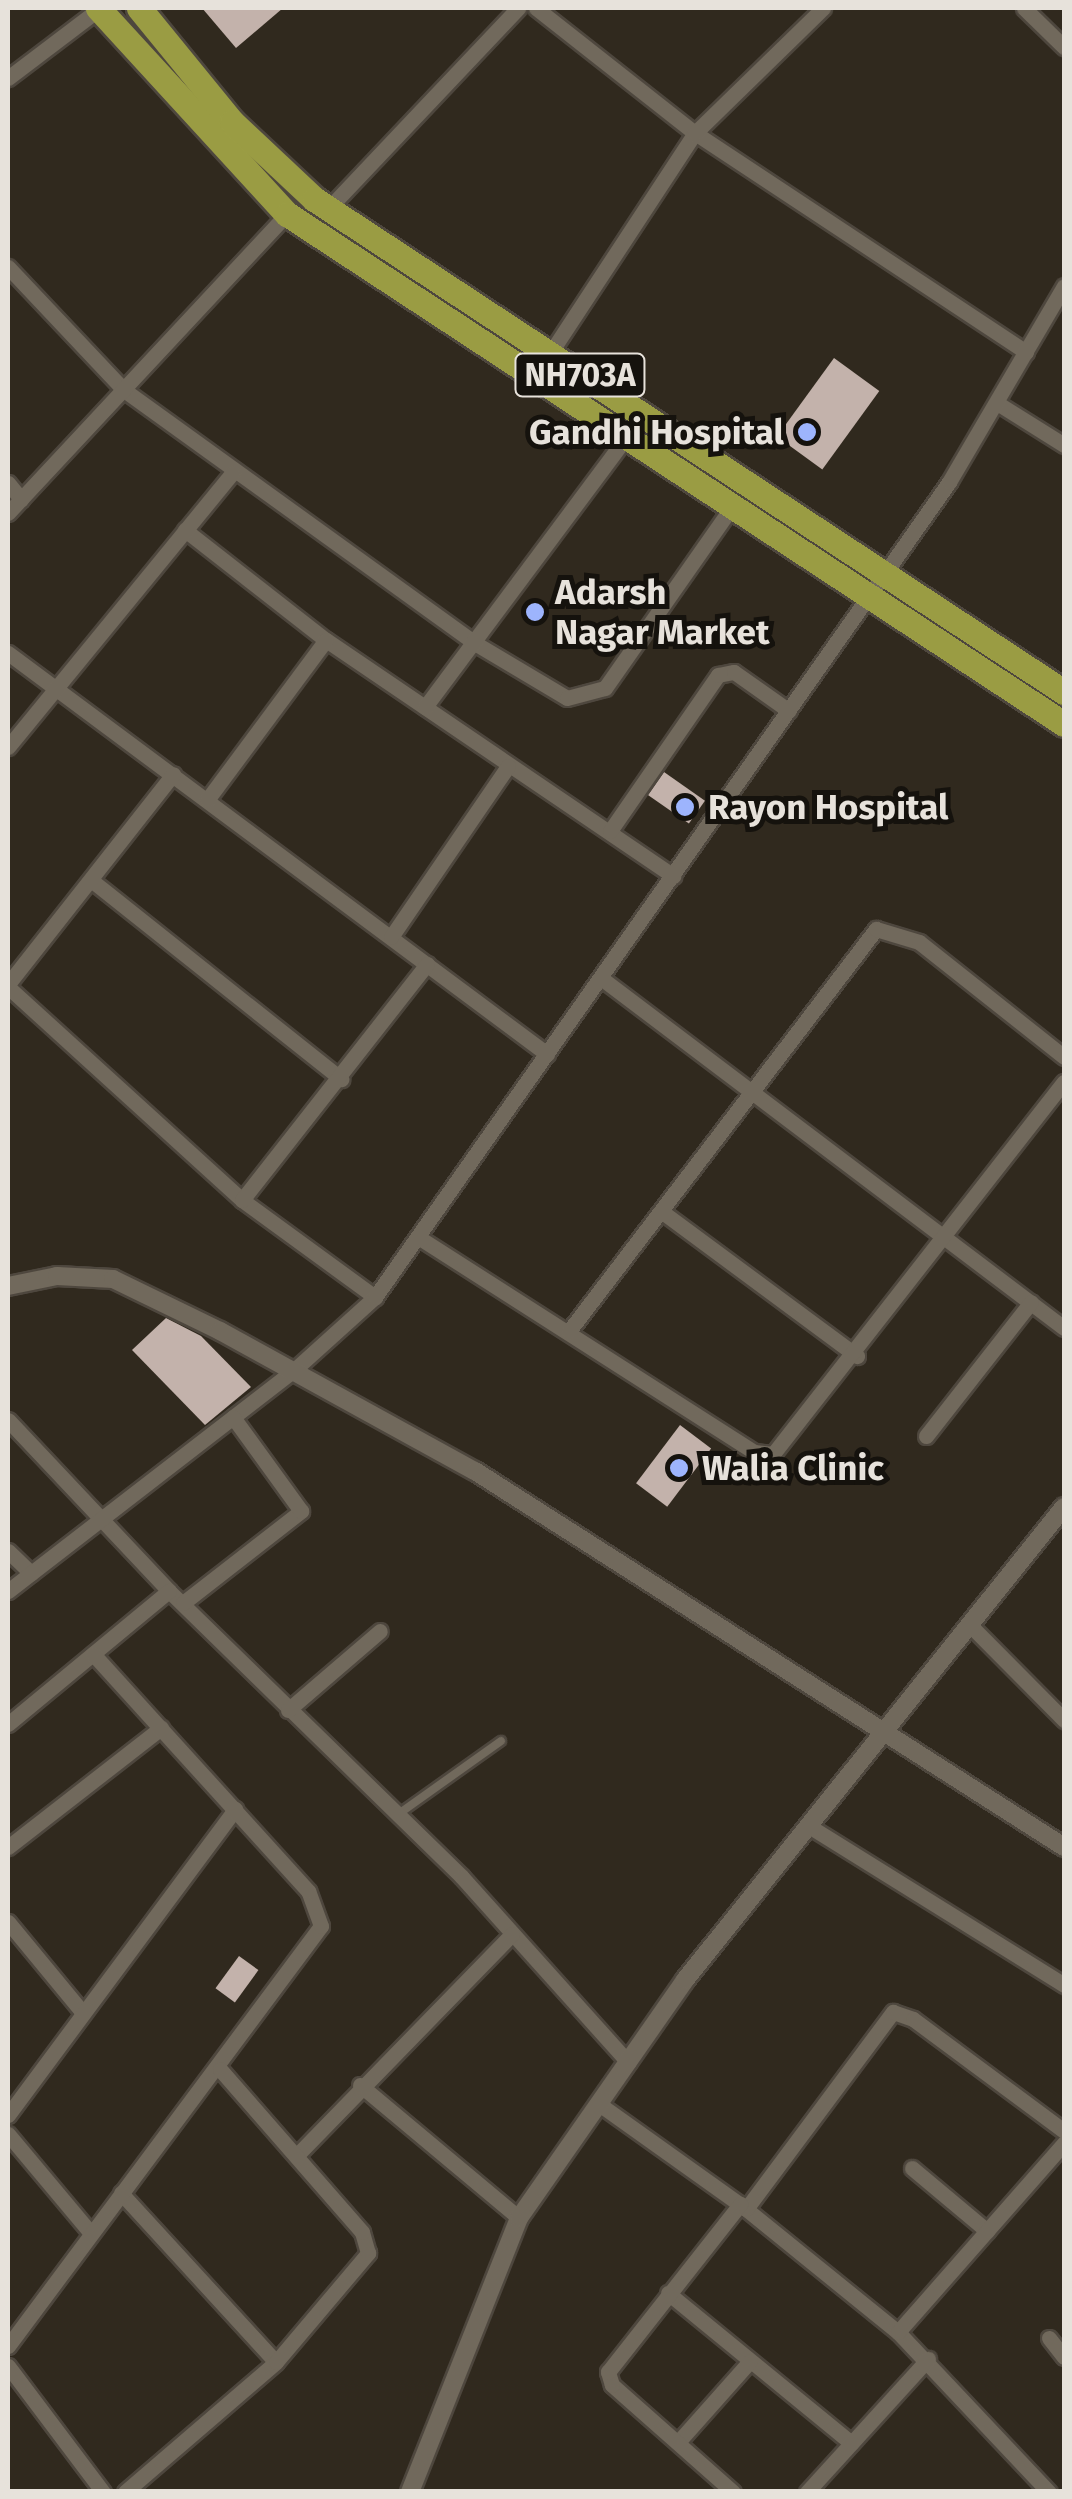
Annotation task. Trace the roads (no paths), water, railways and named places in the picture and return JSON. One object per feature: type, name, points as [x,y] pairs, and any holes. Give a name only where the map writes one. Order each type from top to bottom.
[{"type":"highway","name":"NH703A","points":[[98,8],[287,214],[1064,724]]},
{"type":"highway","name":"NH703A","points":[[138,8],[232,122],[328,209],[887,572],[1064,692]]},
{"type":"street","points":[[8,78],[98,8]]},
{"type":"street","points":[[328,209],[518,8]]},
{"type":"street","points":[[536,8],[695,133],[1026,352]]},
{"type":"street","points":[[549,355],[695,133],[823,8]]},
{"type":"street","points":[[1024,8],[1064,46]]},
{"type":"street","points":[[8,513],[287,214]]},
{"type":"street","points":[[8,267],[124,390],[232,473],[473,642],[567,698],[592,698],[733,505]]},
{"type":"street","points":[[8,1591],[293,1371],[375,1297],[887,572],[997,403],[1064,286]]},
{"type":"street","points":[[997,403],[1064,445]]},
{"type":"street","points":[[424,707],[626,436]]},
{"type":"street","points":[[8,746],[232,473]]},
{"type":"street","points":[[8,483],[21,499]]},
{"type":"street","points":[[184,530],[326,640],[673,876]]},
{"type":"street","points":[[207,800],[326,640]]},
{"type":"street","points":[[8,653],[548,1054]]},
{"type":"street","points":[[610,832],[718,675],[734,672],[790,711]]},
{"type":"street","points":[[391,937],[508,766]]},
{"type":"street","points":[[173,774],[8,986],[242,1200],[375,1297]]},
{"type":"street","points":[[91,880],[341,1079]]},
{"type":"street","points":[[569,1331],[751,1091],[884,926],[919,942],[1064,1057]]},
{"type":"street","points":[[242,1200],[341,1079],[427,964]]},
{"type":"street","points":[[601,978],[1064,1328]]},
{"type":"street","points":[[418,1237],[764,1454],[781,1448],[857,1356],[1064,1082]]},
{"type":"street","points":[[661,1211],[857,1356]]},
{"type":"street","points":[[8,1286],[72,1275],[113,1279],[293,1371],[474,1471],[888,1728],[1064,1847]]},
{"type":"street","points":[[926,1436],[1031,1302]]},
{"type":"street","points":[[183,1603],[301,1511],[233,1417]]},
{"type":"street","points":[[8,1420],[169,1591],[288,1710],[400,1813],[628,2062]]},
{"type":"street","points":[[410,2492],[519,2218],[628,2062],[809,1826],[1064,1507]]},
{"type":"street","points":[[8,1552],[31,1572]]},
{"type":"street","points":[[8,1724],[169,1591]]},
{"type":"street","points":[[970,1625],[1064,1720]]},
{"type":"street","points":[[288,1710],[380,1631]]},
{"type":"street","points":[[10,2338],[220,2069],[321,1926],[308,1890],[93,1654]]},
{"type":"street","points":[[8,1848],[161,1728]]},
{"type":"street","points":[[8,2115],[235,1809]]},
{"type":"street","points":[[809,1826],[1064,1985]]},
{"type":"street","points":[[8,1922],[84,2013]]},
{"type":"street","points":[[298,2154],[360,2085],[512,1934]]},
{"type":"street","points":[[733,2492],[612,2386],[608,2372],[893,2012],[1064,2131]]},
{"type":"street","points":[[124,2492],[276,2362],[368,2253],[362,2232],[220,2069]]},
{"type":"street","points":[[360,2085],[519,2218]]},
{"type":"street","points":[[599,2104],[743,2206],[898,2332],[1049,2492]]},
{"type":"street","points":[[8,2134],[90,2232]]},
{"type":"street","points":[[898,2332],[1064,2142]]},
{"type":"street","points":[[912,2168],[987,2232]]},
{"type":"street","points":[[121,2193],[276,2362]]},
{"type":"street","points":[[668,2294],[851,2443]]},
{"type":"street","points":[[1050,2338],[1064,2357]]},
{"type":"street","points":[[807,2492],[928,2360]]},
{"type":"street","points":[[679,2441],[750,2361]]},
{"type":"street","points":[[8,2366],[102,2492]]},
{"type":"lane","points":[[400,1813],[501,1741]]},
{"type":"place","name":"Gandhi Hospital","points":[[807,432]]},
{"type":"place","name":"Adarsh Nagar Market","points":[[535,612]]},
{"type":"place","name":"Rayon Hospital","points":[[685,807]]},
{"type":"place","name":"Walia Clinic","points":[[679,1468]]}]
